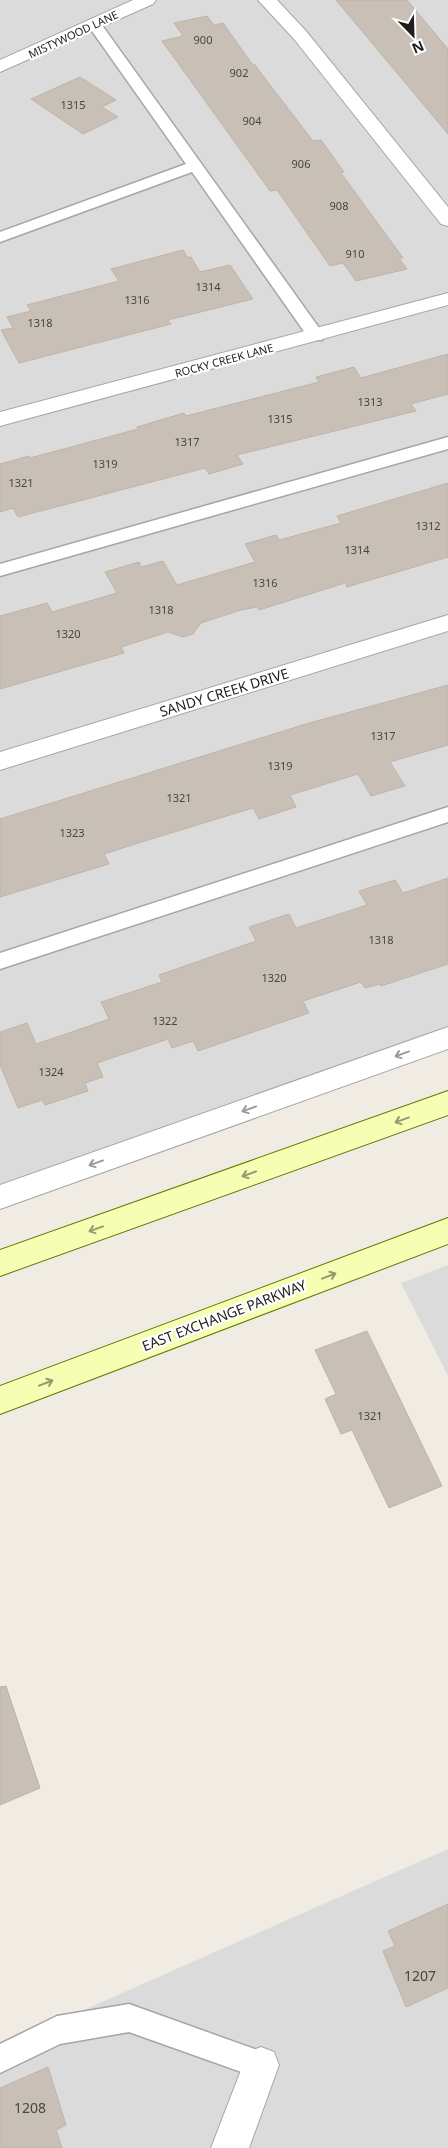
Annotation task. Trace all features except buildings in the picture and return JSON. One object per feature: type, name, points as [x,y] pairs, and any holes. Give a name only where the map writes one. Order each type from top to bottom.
[{"type":"main road","points":[[0,1263],[448,1103]]},
{"type":"main road","name":"EAST EXCHANGE PARKWAY","points":[[0,1400],[448,1231]]},
{"type":"street","name":"MISTYWOOD LANE","points":[[0,67],[147,0]]},
{"type":"street","points":[[267,0],[300,35],[448,220]]},
{"type":"street","name":"ROCKY CREEK LANE","points":[[0,419],[316,336],[448,299]]},
{"type":"street","name":"SANDY CREEK DRIVE","points":[[0,761],[448,623]]},
{"type":"street","points":[[0,1197],[448,1038]]},
{"type":"street","points":[[230,2148],[261,2065]]},
{"type":"lane","points":[[94,24],[316,336]]},
{"type":"lane","points":[[0,237],[195,166]]},
{"type":"lane","points":[[0,570],[448,443]]},
{"type":"lane","points":[[0,961],[448,814]]},
{"type":"lane","points":[[0,2059],[56,2030],[130,2018],[261,2065]]},
{"type":"shaded area","points":[[0,0],[448,0],[448,1042],[0,1202]]},
{"type":"shaded area","points":[[448,1265],[448,1376],[401,1283]]},
{"type":"shaded area","points":[[448,1849],[448,2148],[0,2148],[0,2047]]}]
